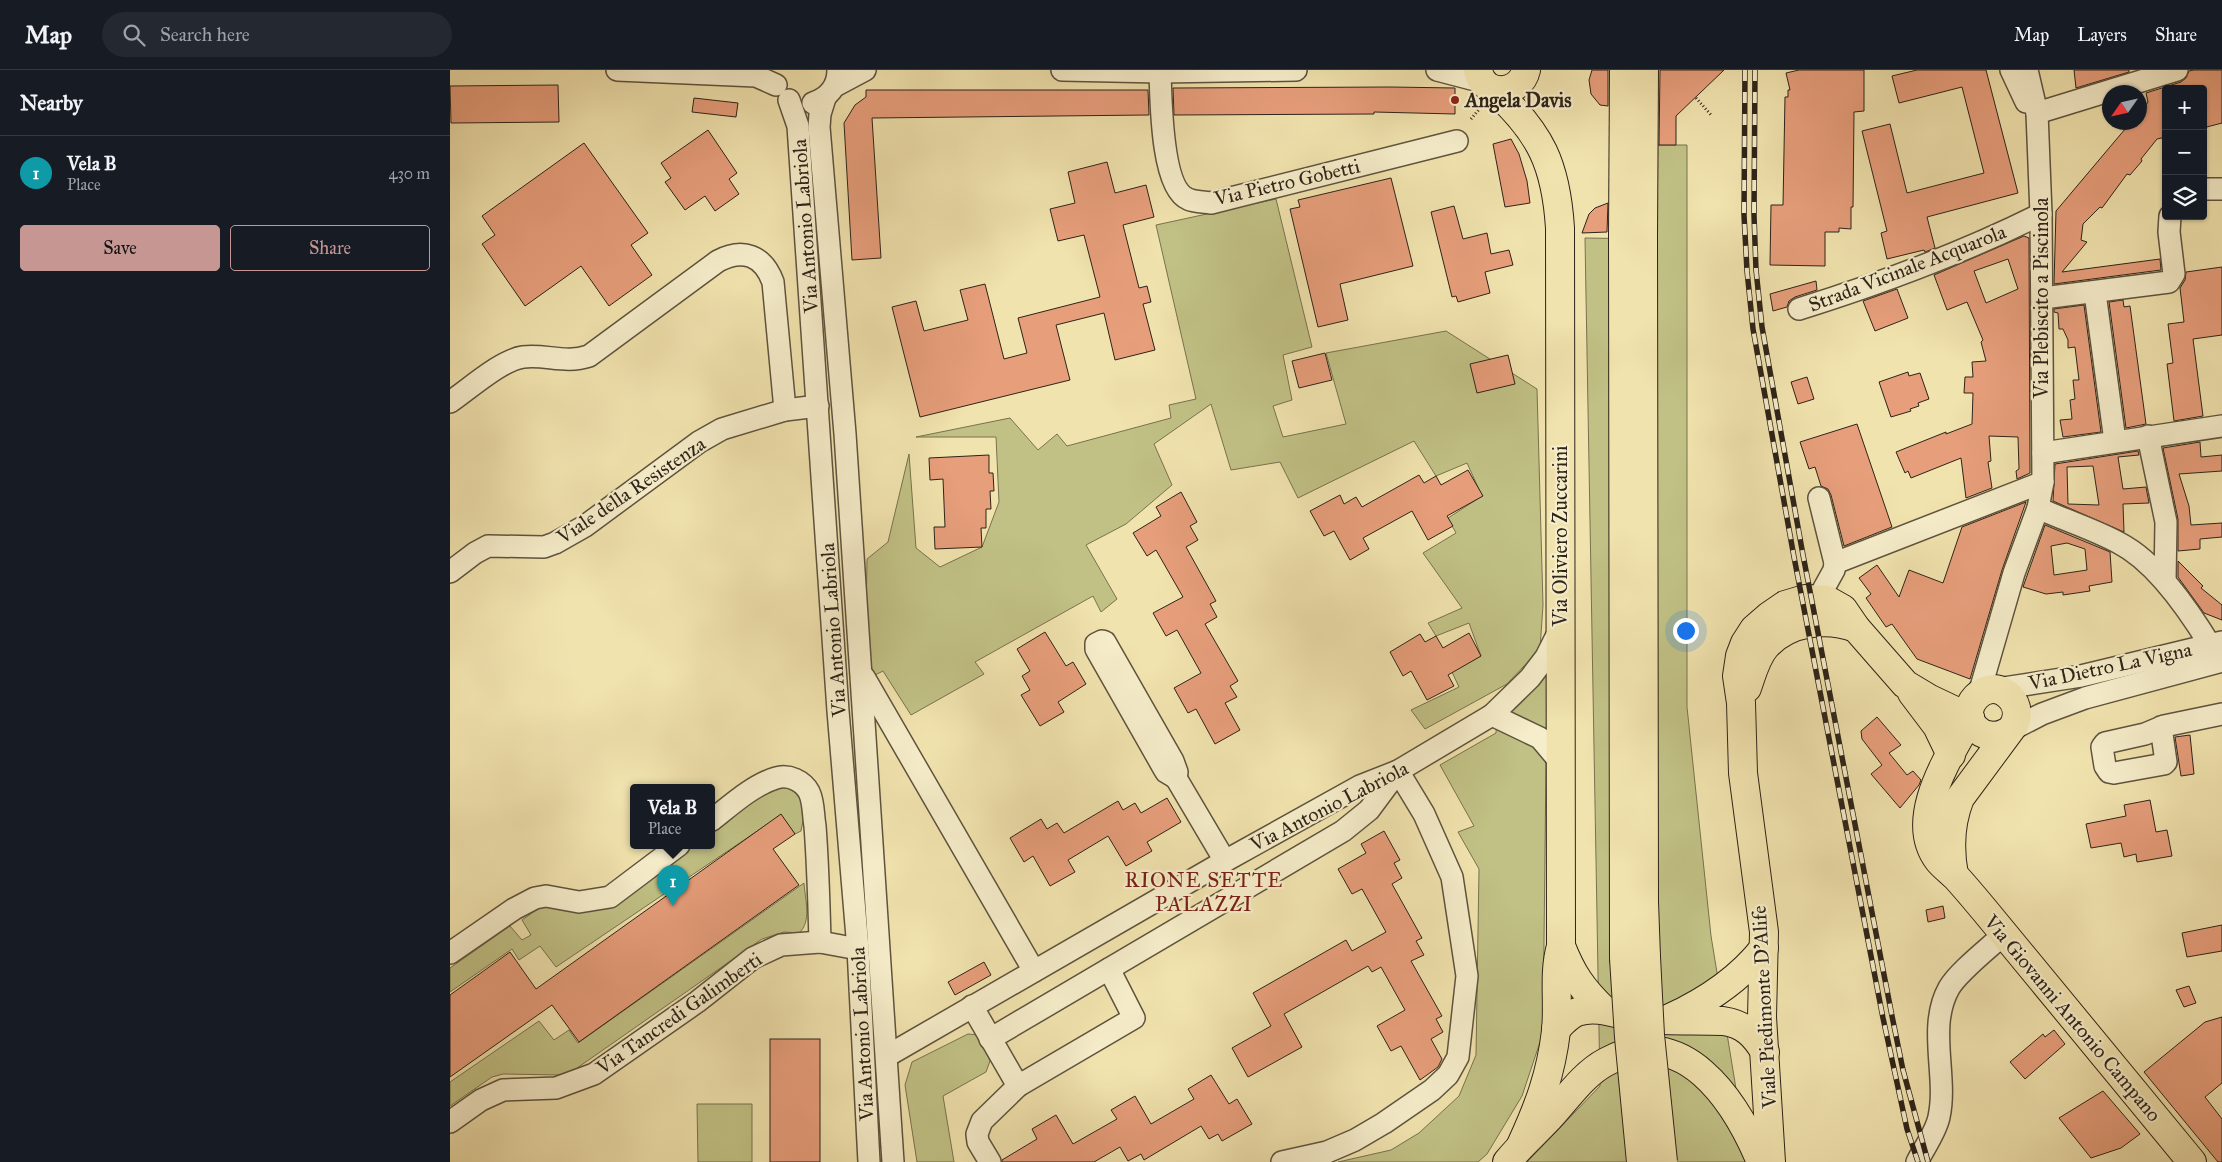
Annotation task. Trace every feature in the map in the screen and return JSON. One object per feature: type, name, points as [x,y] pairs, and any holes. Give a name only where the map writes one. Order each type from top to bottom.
[{"type":"main road","points":[[1624,70],[1633,236],[1635,958],[1629,1037],[1641,1162]]},
{"type":"main road","points":[[1633,236],[1644,70]]},
{"type":"main road","name":"Via Oliviero Zuccarini","points":[[1485,86],[1509,90],[1516,86],[1525,72]]},
{"type":"main road","name":"Via Oliviero Zuccarini","points":[[1525,72],[1533,130],[1552,175],[1560,228],[1561,946],[1556,963],[1556,1029]]},
{"type":"main road","name":"Via Oliviero Zuccarini","points":[[1485,86],[1533,130]]},
{"type":"main road","name":"Viale Piedimonte D'Alife","points":[[1771,1162],[1762,1017],[1764,932],[1743,773],[1741,703],[1737,676],[1740,656],[1745,643],[1754,629],[1785,605],[1818,599],[1835,603],[1900,678],[1930,699],[1982,700]]},
{"type":"main road","name":"Viale Piedimonte D'Alife","points":[[1741,703],[1757,661],[1766,646],[1781,634],[1794,627],[1813,622],[1842,623],[1850,619]]},
{"type":"main road","points":[[1900,678],[1937,726],[1951,754]]},
{"type":"main road","points":[[1954,875],[1950,836],[1955,810],[1960,798],[2016,721],[2017,707],[2010,695],[1982,700],[1977,730],[1985,735],[1994,737],[2007,732]]},
{"type":"main road","name":"Via Giovanni Antonio Campano","points":[[1982,700],[1936,784],[1927,822],[1930,846],[1939,861],[1954,875],[2004,934],[2192,1162]]},
{"type":"main road","name":"Via Oliviero Zuccarini","points":[[1561,946],[1578,983],[1604,1010]]},
{"type":"main road","points":[[1666,1020],[1694,1007],[1724,987],[1751,965],[1764,948]]},
{"type":"main road","points":[[1635,958],[1650,1035],[1662,1162]]},
{"type":"main road","points":[[1514,1154],[1540,1104],[1548,1079],[1556,1029],[1578,1012],[1604,1010],[1618,1015],[1666,1020],[1734,1022],[1747,1028],[1757,1038],[1765,1052]]},
{"type":"main road","points":[[1514,1154],[1548,1120],[1580,1083],[1604,1063],[1624,1054],[1641,1051],[1665,1051],[1688,1061],[1707,1076],[1740,1120],[1761,1162]]},
{"type":"street","points":[[618,70],[772,80],[805,104],[816,103],[833,85],[865,70]]},
{"type":"street","points":[[1062,70],[1160,72],[1296,70]]},
{"type":"street","points":[[1437,70],[1485,86]]},
{"type":"street","points":[[2011,70],[2025,100],[2037,113],[2177,70]]},
{"type":"street","name":"Via Plebiscito a Piscinola","points":[[1982,700],[2014,573],[2038,508],[2043,482],[2041,214],[2037,113],[2027,70]]},
{"type":"street","name":"Via Pietro Gobetti","points":[[1160,72],[1161,125],[1174,185],[1187,199],[1211,203],[1457,140]]},
{"type":"street","name":"Via Antonio Labriola","points":[[772,80],[798,126],[838,711],[858,949],[869,1162]]},
{"type":"street","name":"Via Antonio Labriola","points":[[833,85],[820,114],[820,128],[862,673],[893,1162]]},
{"type":"street","points":[[2207,188],[2222,189]]},
{"type":"street","name":"Strada Vicinale Acquarola","points":[[1799,309],[1866,288],[1942,258],[2041,214]]},
{"type":"street","points":[[2042,298],[2095,293],[2169,282],[2174,276],[2169,232],[2170,220]]},
{"type":"street","points":[[450,402],[499,368],[523,357],[575,360],[589,356],[718,261],[728,256],[740,254],[751,256],[761,262],[768,271],[772,282],[785,410]]},
{"type":"street","points":[[2095,293],[2115,441]]},
{"type":"street","name":"Viale della Resistenza","points":[[450,572],[475,553],[488,546],[544,547],[555,543],[585,526],[699,442],[722,429],[785,410],[818,406]]},
{"type":"street","points":[[2043,453],[2222,426]]},
{"type":"street","points":[[2148,436],[2166,522],[2165,581]]},
{"type":"street","points":[[1818,599],[1834,566],[1924,526],[2043,482]]},
{"type":"street","points":[[1819,498],[1834,566],[1850,619]]},
{"type":"street","points":[[2038,508],[2120,543],[2165,581],[2218,649]]},
{"type":"street","name":"Via Antonio Labriola","points":[[887,1056],[1225,861],[1360,786],[1398,771],[1492,716],[1530,678],[1546,657],[1560,628]]},
{"type":"street","points":[[1176,778],[1177,772],[1173,761],[1105,642],[1100,641],[1095,648],[1100,658],[1166,772],[1176,778],[1225,861]]},
{"type":"street","name":"Via Dietro La Vigna","points":[[1982,700],[2081,676],[2218,649]]},
{"type":"street","name":"Via Dietro La Vigna","points":[[2007,732],[2042,714],[2218,649]]},
{"type":"street","name":"Via Antonio Labriola","points":[[862,673],[1034,971]]},
{"type":"street","points":[[2161,728],[2222,714]]},
{"type":"street","points":[[1492,716],[1540,738],[1561,763]]},
{"type":"street","points":[[990,1038],[1344,831],[1369,810],[1398,771],[1424,814],[1452,877],[1467,976],[1458,1057],[1448,1075],[1432,1090],[1384,1123],[1355,1140],[1327,1152],[1282,1162]]},
{"type":"street","name":"Via Antonio Labriola","points":[[715,818],[754,789],[776,778],[786,777],[795,779],[804,785],[812,802],[817,855],[820,942]]},
{"type":"street","points":[[450,953],[514,909],[535,898],[546,896],[579,902],[610,897],[674,849]]},
{"type":"street","points":[[1917,1162],[1939,1119],[1942,1096],[1939,1056],[1941,1009],[1949,987],[2004,934]]},
{"type":"street","name":"Via Tancredi Galimberti","points":[[450,1122],[481,1100],[503,1090],[556,1088],[594,1074],[697,1002],[753,958],[781,945],[820,942],[858,949]]},
{"type":"street","points":[[990,1162],[978,1142],[978,1128],[982,1121],[1018,1086],[1132,1020],[1134,1015],[1109,969]]},
{"type":"street","points":[[972,1006],[1018,1086]]},
{"type":"path","points":[[1471,120],[1485,86]]},
{"type":"path","points":[[1696,98],[1712,116]]},
{"type":"green space","points":[[1657,145],[1687,145],[1687,707],[1711,936],[1748,1162],[1527,1162],[1600,1086],[1585,238],[1653,239]]},
{"type":"green space","points":[[1276,199],[1312,347],[1283,355],[1292,400],[1273,406],[1283,437],[1346,424],[1326,353],[1446,331],[1537,389],[1543,605],[1540,649],[1507,684],[1425,729],[1411,710],[1459,687],[1452,672],[1481,656],[1469,623],[1436,636],[1428,623],[1462,608],[1423,553],[1456,533],[1448,518],[1482,496],[1467,463],[1436,476],[1414,441],[1298,498],[1280,462],[1231,470],[1211,404],[1154,444],[1172,485],[1126,524],[1086,545],[1117,599],[1101,612],[1093,596],[975,662],[984,674],[911,715],[883,671],[865,680],[867,559],[888,542],[909,454],[916,548],[940,567],[982,547],[999,502],[996,437],[916,437],[1010,418],[1038,450],[1057,434],[1067,446],[1171,418],[1169,405],[1196,399],[1156,225]]},
{"type":"green space","points":[[1547,672],[1543,1033],[1522,1096],[1487,1154],[1478,1162],[1338,1162],[1391,1150],[1419,1133],[1459,1096],[1476,1055],[1479,869],[1458,832],[1474,826],[1440,765],[1496,733],[1497,711]]},
{"type":"green space","points":[[787,784],[806,805],[801,831],[795,834],[781,815],[556,967],[540,946],[519,960],[512,949],[450,992],[450,968],[510,926],[522,940],[531,935],[522,920],[546,903],[617,905],[690,849],[715,849],[715,830],[767,790]]},
{"type":"green space","points":[[804,883],[807,917],[799,933],[784,932],[762,939],[570,1073],[561,1075],[503,1074],[492,1077],[450,1106],[450,1082],[539,1021],[554,1040],[569,1030],[578,1043]]},
{"type":"green space","points":[[968,1034],[980,1035],[990,1061],[986,1072],[943,1096],[954,1162],[917,1162],[905,1085],[912,1062]]},
{"type":"green space","points":[[697,1104],[752,1104],[752,1162],[698,1162]]},
{"type":"building","points":[[1592,70],[1608,70],[1608,106],[1600,105],[1591,94],[1589,80]]},
{"type":"building","points":[[1660,70],[1724,70],[1676,116],[1676,145],[1659,145]]},
{"type":"building","points":[[1799,70],[1864,70],[1864,111],[1854,112],[1851,229],[1839,228],[1839,232],[1825,232],[1825,266],[1770,265],[1771,205],[1783,205],[1785,97],[1788,97],[1788,90],[1790,90],[1786,73]]},
{"type":"building","points":[[1917,70],[1986,70],[2018,193],[1927,217],[1935,248],[1925,252],[1924,250],[1887,259],[1881,233],[1887,231],[1862,131],[1890,124],[1907,193],[1984,173],[1962,87],[1899,103],[1892,76]]},
{"type":"building","points":[[2074,70],[2129,70],[2129,72],[2076,88]]},
{"type":"building","points":[[2222,70],[2222,123],[2207,127],[2207,85],[2171,85],[2181,82],[2186,78],[2189,71]]},
{"type":"building","points":[[558,85],[559,122],[451,123],[450,86]]},
{"type":"building","points":[[1173,88],[1455,88],[1455,114],[1374,112],[1374,114],[1174,115]]},
{"type":"building","points":[[2162,88],[2162,138],[2157,139],[2130,175],[2127,174],[2102,208],[2100,207],[2083,224],[2081,240],[2087,242],[2062,272],[2160,259],[2161,270],[2054,284],[2056,211],[2124,130],[2147,130],[2147,93]]},
{"type":"building","points":[[866,90],[1148,90],[1149,115],[872,118],[881,258],[852,260],[844,123],[855,105],[866,97]]},
{"type":"building","points":[[694,98],[738,103],[736,117],[692,112]]},
{"type":"building","points":[[708,130],[737,173],[729,179],[739,194],[715,211],[705,196],[685,210],[665,182],[671,178],[661,163]]},
{"type":"building","points":[[1511,139],[1519,154],[1527,181],[1530,203],[1505,207],[1493,144]]},
{"type":"building","points":[[584,143],[648,233],[631,245],[652,275],[609,306],[581,266],[525,306],[482,244],[495,235],[482,216]]},
{"type":"building","points":[[1107,162],[1115,193],[1146,185],[1154,217],[1123,225],[1139,288],[1147,286],[1151,302],[1143,304],[1155,350],[1115,360],[1104,313],[1056,325],[1070,380],[920,417],[892,307],[916,301],[924,331],[968,320],[960,290],[985,284],[1004,359],[1027,353],[1018,318],[1100,297],[1084,235],[1058,241],[1050,209],[1075,203],[1068,172]]},
{"type":"building","points":[[1391,178],[1413,266],[1340,284],[1348,320],[1318,327],[1290,209],[1300,207],[1298,200]]},
{"type":"building","points":[[1608,203],[1607,232],[1582,233],[1589,214],[1595,208]]},
{"type":"building","points":[[1454,206],[1463,239],[1487,233],[1491,254],[1509,250],[1513,265],[1485,272],[1490,293],[1458,302],[1456,296],[1452,297],[1431,212]]},
{"type":"building","points":[[2024,236],[2029,238],[2030,473],[2017,479],[2016,471],[2019,469],[2018,437],[1989,436],[1991,461],[1988,462],[1992,488],[1966,498],[1961,458],[1911,478],[1908,471],[1905,473],[1896,452],[1972,424],[1973,393],[1964,393],[1965,377],[1973,377],[1972,362],[1986,361],[1981,342],[1983,340],[1967,302],[1947,310],[1934,275]],"holes":[[[2008,259],[2018,289],[1986,303],[1974,271]]]},
{"type":"building","points":[[2222,267],[2222,335],[2193,339],[2203,416],[2174,421],[2167,364],[2173,363],[2168,324],[2184,322],[2180,288],[2185,280],[2186,272]]},
{"type":"building","points":[[1816,281],[1817,290],[1795,297],[1789,301],[1787,307],[1773,311],[1770,294]]},
{"type":"building","points":[[1897,289],[1908,318],[1875,331],[1863,301]]},
{"type":"building","points":[[2123,300],[2124,307],[2130,306],[2146,424],[2126,428],[2109,302]]},
{"type":"building","points":[[2084,305],[2101,432],[2063,437],[2060,420],[2072,419],[2070,400],[2075,399],[2073,380],[2079,380],[2075,347],[2068,348],[2068,340],[2063,329],[2059,329],[2058,313],[2054,312],[2054,309]]},
{"type":"building","points":[[1325,353],[1332,380],[1299,388],[1292,361]]},
{"type":"building","points":[[1508,355],[1515,384],[1477,393],[1470,364]]},
{"type":"building","points":[[1908,372],[1909,376],[1920,373],[1929,399],[1918,403],[1919,406],[1910,409],[1911,411],[1891,417],[1879,382]]},
{"type":"building","points":[[1807,377],[1814,399],[1798,404],[1791,382]]},
{"type":"building","points":[[1857,424],[1892,527],[1844,546],[1831,495],[1828,489],[1821,486],[1815,467],[1809,469],[1800,442]]},
{"type":"building","points":[[2200,442],[2201,457],[2222,455],[2222,471],[2179,474],[2189,506],[2191,525],[2222,523],[2222,537],[2200,539],[2200,549],[2178,551],[2178,519],[2163,448]]},
{"type":"building","points":[[2138,451],[2139,455],[2118,457],[2123,489],[2146,487],[2149,503],[2123,504],[2124,532],[2053,501],[2055,464]],"holes":[[[2093,466],[2099,505],[2068,504],[2067,467]]]},
{"type":"building","points":[[989,455],[989,473],[993,473],[994,491],[990,491],[991,509],[986,509],[986,528],[981,528],[982,547],[935,549],[934,527],[945,527],[943,479],[930,480],[929,458]]},
{"type":"building","points":[[1468,470],[1483,496],[1447,516],[1453,526],[1428,540],[1412,511],[1363,538],[1369,549],[1350,560],[1334,531],[1324,536],[1310,511],[1340,495],[1344,504],[1356,497],[1362,507],[1419,475],[1424,483],[1436,476],[1441,485]]},
{"type":"building","points":[[1181,492],[1197,522],[1190,526],[1198,540],[1186,547],[1216,601],[1210,604],[1217,617],[1205,624],[1238,681],[1230,686],[1237,697],[1225,703],[1240,730],[1215,744],[1196,709],[1188,713],[1174,688],[1201,673],[1177,630],[1166,636],[1153,613],[1183,597],[1156,550],[1147,556],[1133,533],[1161,516],[1156,507]]},
{"type":"building","points":[[2026,502],[2002,570],[1970,679],[1917,659],[1892,624],[1886,627],[1866,598],[1871,594],[1859,578],[1877,565],[1899,597],[1909,570],[1943,583],[1962,527]]},
{"type":"building","points":[[2045,525],[2110,552],[2112,582],[2089,586],[2090,591],[2063,595],[2063,592],[2046,594],[2023,587]],"holes":[[[2067,543],[2085,549],[2087,570],[2054,575],[2051,546]]]},
{"type":"building","points":[[2178,561],[2203,586],[2201,588],[2222,605],[2222,620],[2204,613],[2178,577]]},
{"type":"building","points":[[1045,632],[1066,666],[1073,662],[1086,684],[1058,702],[1064,712],[1040,726],[1021,695],[1030,690],[1022,676],[1030,671],[1017,649]]},
{"type":"building","points":[[1469,633],[1481,656],[1448,675],[1454,686],[1427,700],[1411,671],[1403,676],[1390,652],[1420,634],[1425,642],[1436,636],[1443,648]]},
{"type":"building","points":[[1877,717],[1901,745],[1889,753],[1907,775],[1913,771],[1921,780],[1900,808],[1871,774],[1882,765],[1862,739],[1861,731]]},
{"type":"building","points":[[2190,735],[2194,774],[2181,776],[2175,737]]},
{"type":"building","points":[[1167,798],[1181,822],[1147,842],[1152,851],[1126,866],[1108,836],[1068,860],[1075,872],[1050,886],[1033,856],[1024,862],[1010,838],[1041,819],[1047,829],[1057,823],[1064,833],[1118,801],[1123,810],[1135,803],[1141,813]]},
{"type":"building","points":[[2150,800],[2156,832],[2167,830],[2172,856],[2137,862],[2136,854],[2124,857],[2121,843],[2091,848],[2086,824],[2126,816],[2124,805]]},
{"type":"building","points":[[781,814],[795,834],[773,849],[799,885],[579,1042],[552,1005],[450,1077],[450,995],[510,952],[536,989]]},
{"type":"building","points":[[1384,831],[1400,860],[1394,863],[1402,878],[1392,884],[1422,938],[1416,941],[1424,955],[1411,961],[1442,1016],[1436,1019],[1443,1032],[1431,1039],[1442,1059],[1438,1067],[1420,1080],[1401,1046],[1391,1051],[1377,1026],[1405,1010],[1381,967],[1372,972],[1368,966],[1284,1014],[1302,1047],[1248,1077],[1232,1048],[1271,1026],[1253,993],[1346,940],[1352,951],[1386,932],[1362,889],[1352,894],[1338,869],[1366,853],[1361,844]]},
{"type":"building","points":[[1943,906],[1945,918],[1928,922],[1926,910]]},
{"type":"building","points":[[2222,925],[2222,951],[2187,957],[2182,933]]},
{"type":"building","points":[[984,962],[991,975],[955,995],[948,982]]},
{"type":"building","points":[[2189,986],[2196,1003],[2184,1007],[2176,990]]},
{"type":"building","points":[[2222,1017],[2222,1083],[2205,1097],[2222,1119],[2222,1162],[2218,1162],[2144,1072],[2205,1022]]},
{"type":"building","points":[[2054,1030],[2065,1044],[2025,1079],[2010,1062],[2043,1034],[2045,1037]]},
{"type":"building","points":[[770,1039],[820,1039],[820,1162],[770,1162]]},
{"type":"building","points":[[1211,1075],[1229,1104],[1237,1099],[1252,1124],[1222,1141],[1218,1134],[1209,1139],[1201,1126],[1144,1160],[1141,1154],[1128,1161],[1120,1147],[1094,1162],[1002,1162],[1002,1160],[1037,1139],[1032,1129],[1056,1115],[1073,1144],[1117,1119],[1111,1110],[1135,1096],[1151,1124],[1194,1099],[1188,1089]]},
{"type":"building","points":[[2103,1091],[2140,1134],[2121,1148],[2091,1158],[2059,1118]]},
{"type":"railway","points":[[1745,70],[1744,215],[1753,329],[1794,557],[1883,1018],[1907,1129],[1918,1162]]},
{"type":"railway","points":[[1755,70],[1754,215],[1756,270],[1762,327],[1803,555],[1892,1016],[1903,1070],[1928,1162]]},
{"type":"place","name":"Angela Davis","points":[[1455,100]]},
{"type":"place","name":"Vela B","points":[[673,906]]},
{"type":"district","name":"RIONE SETTE PALAZZI","points":[[1204,892]]}]
